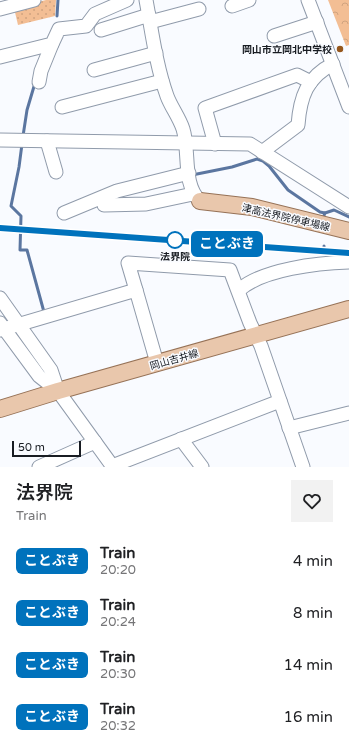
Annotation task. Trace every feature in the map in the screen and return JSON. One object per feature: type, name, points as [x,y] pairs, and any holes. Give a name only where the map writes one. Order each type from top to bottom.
[{"type":"main road","name":"津高法界院停車場線","points":[[196,198],[252,207],[349,231]]},
{"type":"main road","name":"岡山吉井線","points":[[0,410],[58,391],[349,309]]},
{"type":"street","points":[[0,9],[34,0]]},
{"type":"street","points":[[104,205],[146,204],[196,198],[189,173],[187,143],[183,128],[168,98],[162,81],[147,17],[146,0]]},
{"type":"street","points":[[232,6],[248,0]]},
{"type":"street","points":[[308,0],[349,107]]},
{"type":"street","points":[[39,82],[41,71],[59,23],[86,26],[95,14],[122,1]]},
{"type":"street","points":[[101,30],[147,17],[199,9]]},
{"type":"street","points":[[274,36],[316,22]]},
{"type":"street","points":[[0,57],[52,44]]},
{"type":"street","points":[[94,70],[156,53]]},
{"type":"street","points":[[262,152],[298,125],[306,87],[318,73],[333,64]]},
{"type":"street","points":[[215,144],[205,108],[297,75],[311,82]]},
{"type":"street","points":[[62,107],[162,81]]},
{"type":"street","points":[[0,140],[250,144],[349,207]]},
{"type":"street","points":[[47,141],[56,172]]},
{"type":"street","points":[[64,213],[117,190],[189,173]]},
{"type":"street","points":[[239,290],[248,282],[307,264],[349,262]]},
{"type":"street","points":[[158,363],[128,263],[230,270],[256,335],[303,467]]},
{"type":"street","points":[[136,290],[18,324],[1,327],[39,376],[58,391],[112,467],[280,401]]},
{"type":"street","points":[[0,298],[51,370],[58,391]]},
{"type":"street","points":[[289,428],[349,413]]},
{"type":"street","points":[[182,439],[202,467]]},
{"type":"street","points":[[39,467],[95,442]]},
{"type":"green space","points":[[46,0],[56,0],[55,16],[18,25],[14,8]]},
{"type":"green space","points":[[328,0],[349,0],[349,45],[346,46]]},
{"type":"waterway","points":[[57,16],[58,0]]},
{"type":"waterway","points":[[23,136],[27,110],[35,83]]},
{"type":"waterway","points":[[22,144],[11,206],[21,216],[20,250],[27,250],[44,312]]},
{"type":"waterway","points":[[192,175],[232,167],[257,159],[263,161],[269,166],[288,190],[320,212],[325,213]]},
{"type":"waterway","points":[[323,218],[325,213],[334,210],[349,217]]},
{"type":"railway","points":[[0,228],[349,253]]},
{"type":"train","name":"ことぶき","points":[[0,228],[349,253]]},
{"type":"place","name":"岡山市立岡北中学校","points":[[340,49]]},
{"type":"place","name":"法界院","points":[[175,240]]}]
